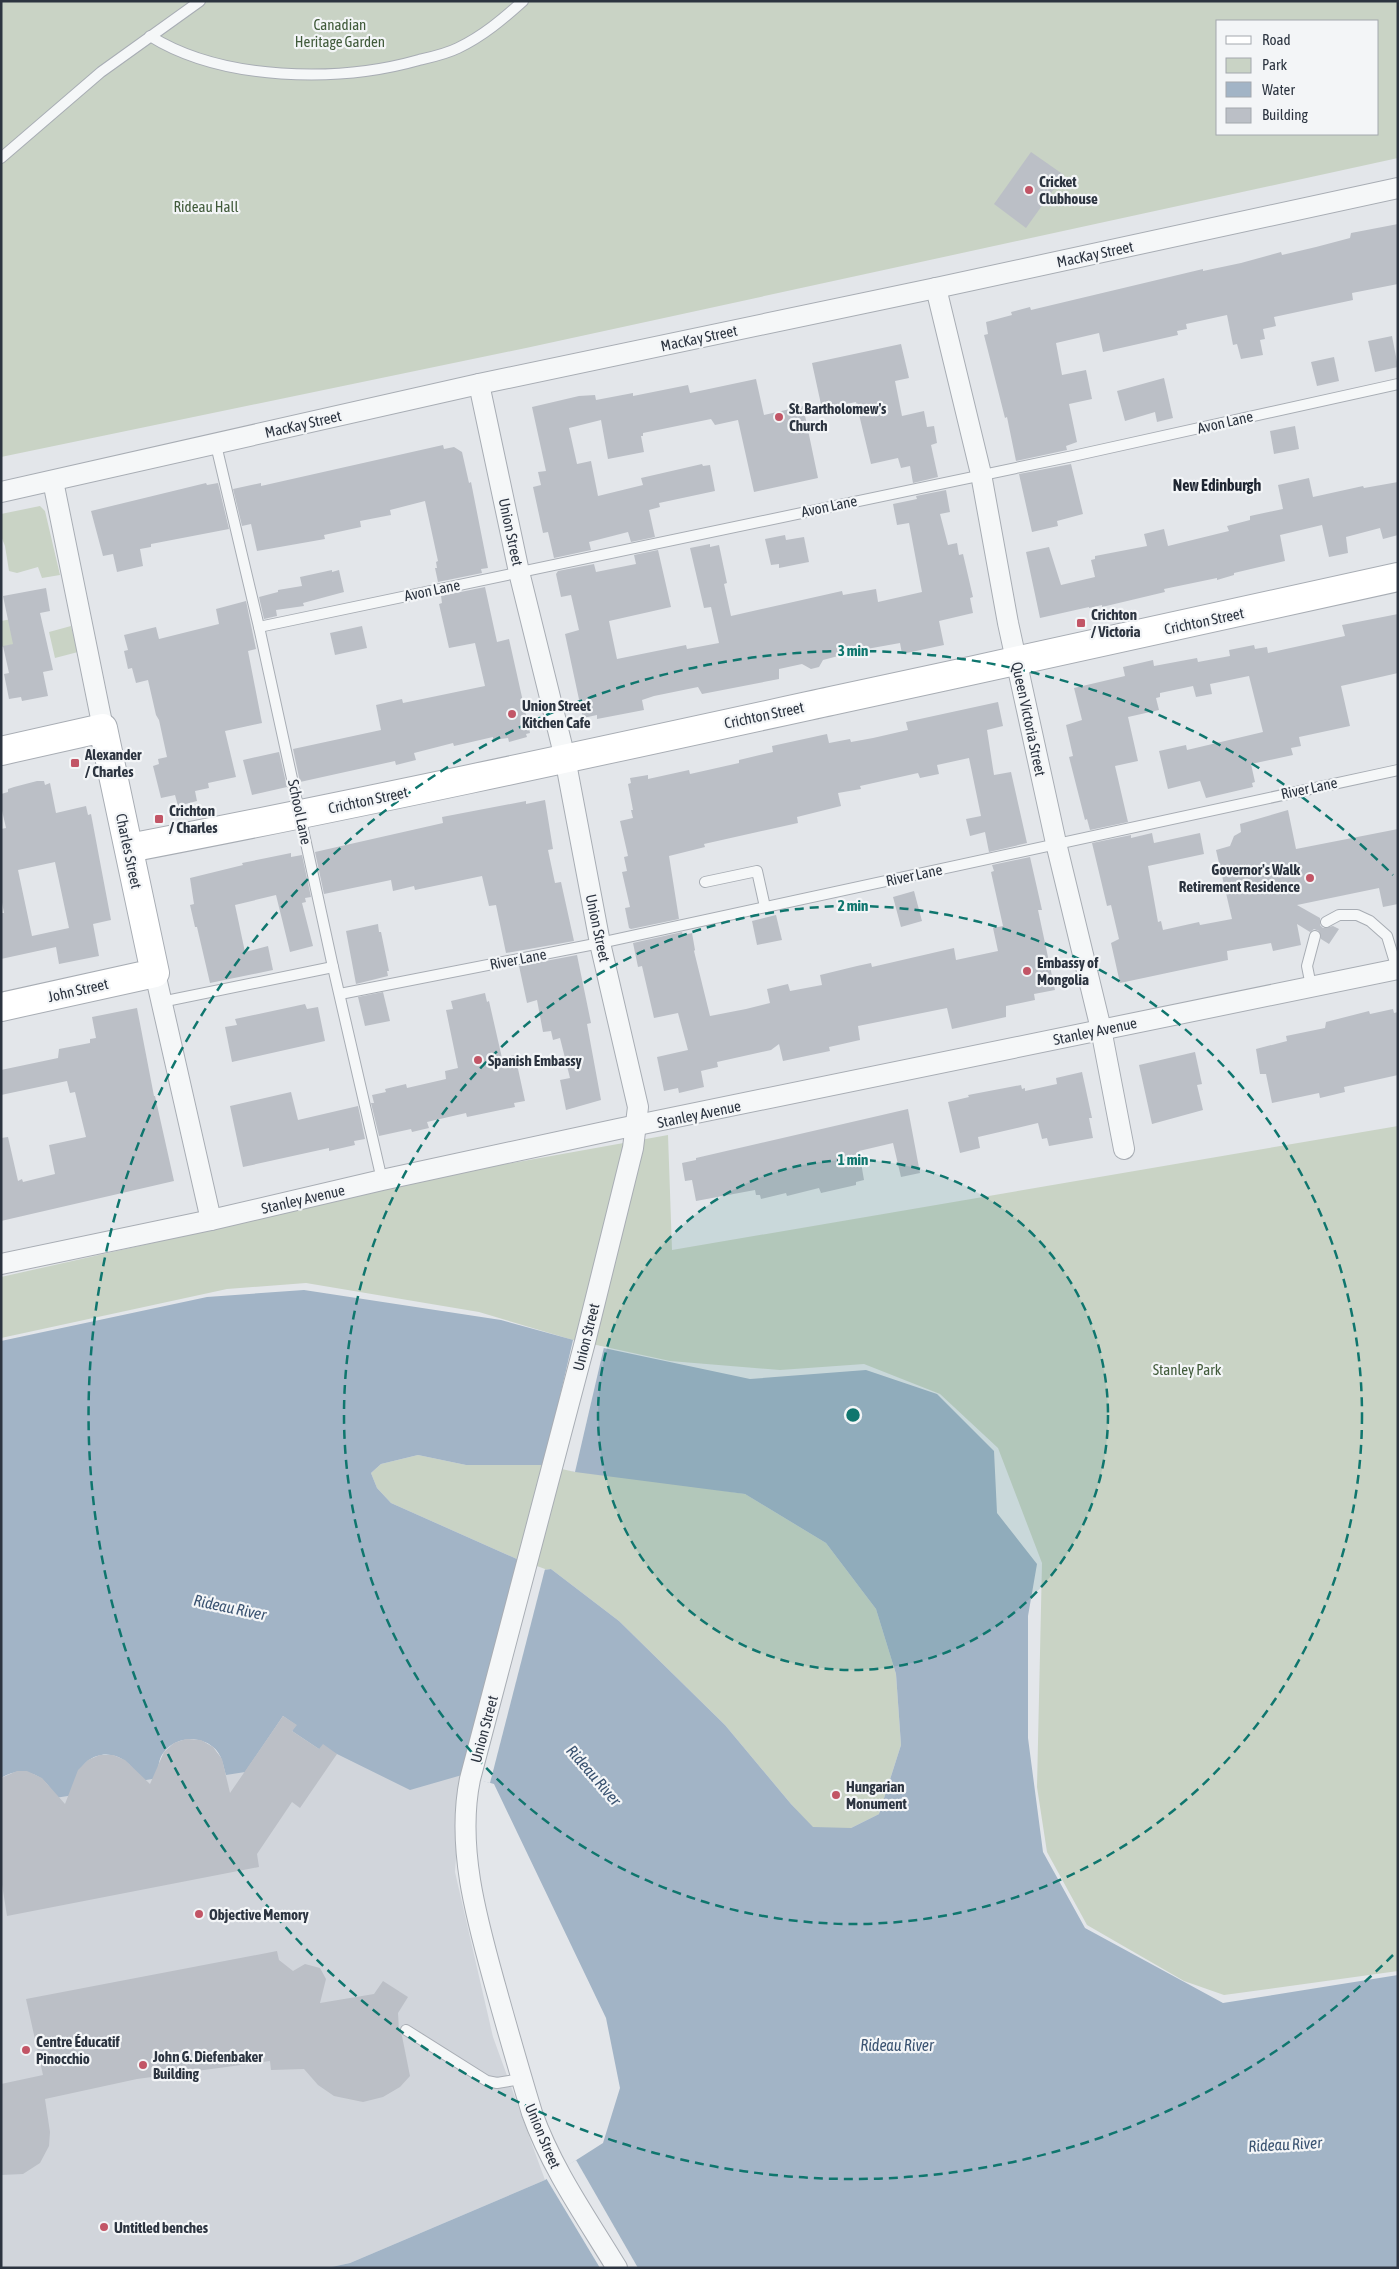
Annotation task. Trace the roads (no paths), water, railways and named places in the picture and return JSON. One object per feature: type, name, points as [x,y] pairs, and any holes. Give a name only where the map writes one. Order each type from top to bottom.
[{"type":"street","name":"MacKay Street","points":[[1,492],[216,445],[479,384],[1398,188]]},
{"type":"street","name":"Queen Victoria Street","points":[[936,288],[981,474],[1017,661],[1056,844],[1102,1030],[1124,1149]]},
{"type":"street","name":"Union Street","points":[[479,384],[519,572],[565,758],[600,943],[638,1107],[633,1148],[585,1342],[470,1779],[467,1794],[466,1840],[478,1922],[521,2079],[541,2138],[558,2171],[617,2268]]},
{"type":"street","name":"Charles Street","points":[[52,481],[161,1002],[211,1220]]},
{"type":"street","name":"Crichton Street","points":[[129,848],[300,815],[1195,624],[1398,577]]},
{"type":"street","points":[[1,752],[104,728]]},
{"type":"street","name":"Stanley Avenue","points":[[1,1264],[211,1220],[382,1180],[636,1126],[1397,969]]},
{"type":"street","name":"John Street","points":[[1,1007],[155,973]]},
{"type":"lane","points":[[1,158],[95,77],[200,1]]},
{"type":"lane","points":[[150,36],[189,57],[220,65],[281,73],[343,74],[395,67],[457,49],[480,35],[523,1]]},
{"type":"lane","name":"Avon Lane","points":[[259,627],[1073,456],[1398,384]]},
{"type":"lane","name":"School Lane","points":[[216,445],[259,627],[333,967],[382,1180]]},
{"type":"lane","name":"River Lane","points":[[340,994],[600,943],[1398,770]]},
{"type":"lane","points":[[705,882],[757,871],[765,907]]},
{"type":"lane","points":[[1326,922],[1339,914],[1357,915],[1370,921],[1387,936],[1397,969]]},
{"type":"lane","points":[[1311,986],[1307,966],[1315,936]]},
{"type":"lane","points":[[161,1002],[333,967]]},
{"type":"lane","points":[[406,2030],[487,2081],[497,2083],[521,2079]]},
{"type":"water","name":"Rideau River","points":[[304,1290],[501,1320],[599,1347],[750,1379],[866,1370],[937,1394],[994,1451],[997,1513],[1037,1564],[1028,1616],[1028,1738],[1043,1852],[1085,1928],[1223,2003],[1398,1975],[1398,2268],[327,2268],[350,2263],[545,2180],[603,2143],[620,2088],[606,2018],[494,1784],[462,1775],[410,1790],[337,1754],[319,1749],[292,1731],[296,1725],[283,1716],[245,1772],[226,1775],[220,1756],[213,1747],[201,1741],[187,1739],[174,1743],[164,1752],[159,1761],[158,1778],[140,1781],[132,1768],[122,1759],[111,1755],[100,1755],[90,1759],[82,1768],[76,1779],[74,1795],[55,1798],[46,1783],[33,1774],[26,1772],[9,1774],[1,1778],[1,1341],[207,1297]],"holes":[[[418,1455],[466,1465],[552,1465],[575,1472],[745,1494],[826,1543],[876,1609],[896,1674],[901,1745],[879,1814],[851,1828],[813,1827],[791,1804],[725,1725],[619,1621],[551,1569],[543,1570],[528,1564],[391,1503],[377,1488],[371,1473],[381,1464]]]},
{"type":"place","name":"Cricket Clubhouse","points":[[1029,190]]},
{"type":"place","name":"St. Bartholomew's Church","points":[[779,417]]},
{"type":"place","name":"Crichton / Victoria","points":[[1081,623]]},
{"type":"place","name":"Union Street Kitchen Cafe","points":[[512,714]]},
{"type":"place","name":"Alexander / Charles","points":[[75,763]]},
{"type":"place","name":"Crichton / Charles","points":[[159,819]]},
{"type":"place","name":"Governor's Walk Retirement Residence","points":[[1310,878]]},
{"type":"place","name":"Embassy of Mongolia","points":[[1027,971]]},
{"type":"place","name":"Spanish Embassy","points":[[478,1060]]},
{"type":"place","name":"Hungarian Monument","points":[[836,1795]]},
{"type":"place","name":"Objective Memory","points":[[199,1914]]},
{"type":"place","name":"Centre Éducatif Pinocchio","points":[[26,2050]]},
{"type":"place","name":"John G. Diefenbaker Building","points":[[143,2065]]},
{"type":"place","name":"Untitled benches","points":[[104,2227]]},
{"type":"district","name":"New Edinburgh","points":[[1217,485]]},
{"type":"park label","name":"Canadian Heritage Garden","points":[[340,32]]},
{"type":"park label","name":"Rideau Hall","points":[[206,206]]},
{"type":"park label","name":"Stanley Park","points":[[1187,1369]]}]
